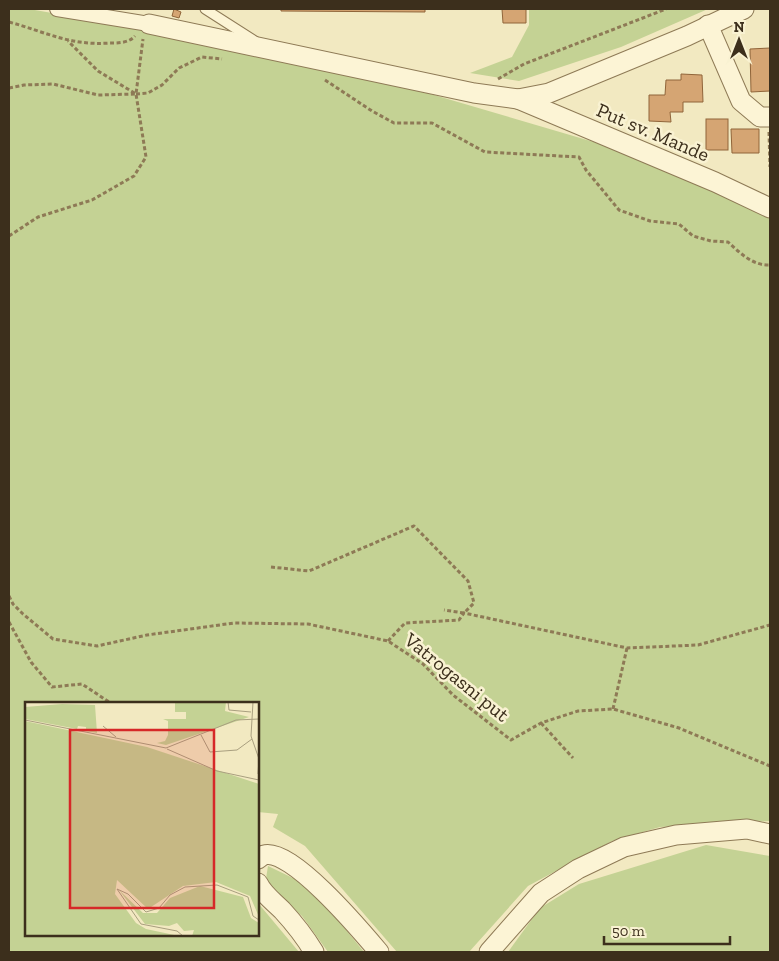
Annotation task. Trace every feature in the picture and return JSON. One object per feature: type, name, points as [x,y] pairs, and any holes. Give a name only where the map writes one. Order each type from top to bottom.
[{"type":"street","points":[[57,9],[147,24],[474,93],[518,99],[549,93],[744,9]]},
{"type":"street","points":[[708,25],[742,101],[760,117],[770,117]]},
{"type":"street","name":"Put sv. Mande","points":[[518,99],[715,182],[770,208]]},
{"type":"street","points":[[489,952],[541,893],[578,869],[624,847],[676,835],[720,831],[747,829],[770,834]]},
{"type":"street","points":[[259,858],[264,855],[274,855],[317,884],[379,952]]},
{"type":"street","points":[[259,885],[261,890],[306,938],[314,952]]},
{"type":"lane","points":[[205,9],[266,48]]},
{"type":"path","points":[[474,93],[524,64],[666,9]]},
{"type":"path","points":[[9,22],[68,41],[90,44],[117,43],[132,40],[147,24]]},
{"type":"path","points":[[9,236],[38,217],[92,200],[134,176],[146,157],[136,94],[147,24]]},
{"type":"path","points":[[68,41],[98,71],[136,94]]},
{"type":"path","points":[[9,88],[24,85],[53,84],[98,95],[148,93],[162,85],[179,68],[202,56],[230,60]]},
{"type":"path","points":[[322,78],[394,123],[432,123],[485,152],[579,157],[586,170],[618,210],[650,222],[679,224],[693,236],[711,241],[728,242],[743,255],[757,263],[770,265]]},
{"type":"path","points":[[770,117],[770,168]]},
{"type":"path","points":[[272,567],[309,571],[414,526],[468,581],[474,603],[459,620],[405,623],[388,640]]},
{"type":"path","name":"Vatrogasni put","points":[[9,596],[13,604],[23,614],[54,639],[97,646],[146,636],[234,623],[308,624],[388,640],[423,664],[453,695],[511,740],[541,723],[578,711],[613,709],[679,728],[770,766]]},
{"type":"path","points":[[444,610],[627,648],[698,645],[770,625]]},
{"type":"path","points":[[9,622],[31,662],[52,687],[82,684],[109,702]]},
{"type":"path","points":[[613,709],[627,648]]},
{"type":"path","points":[[541,723],[573,758]]},
{"type":"green space","points":[[9,9],[29,9],[98,21],[417,90],[638,155],[770,211],[770,821],[660,827],[612,841],[528,886],[469,952],[397,952],[305,846],[273,827],[278,814],[259,812],[259,702],[25,702],[25,936],[259,936],[259,904],[299,952],[9,952]]},
{"type":"green space","points":[[529,9],[708,9],[621,47],[519,81],[470,73],[512,57],[529,25]]},
{"type":"green space","points":[[706,845],[770,856],[770,952],[508,952],[540,908],[579,884]]},
{"type":"green space","points":[[268,866],[297,880],[325,904],[364,952],[328,952],[302,916],[265,885]]},
{"type":"building","points":[[174,9],[181,12],[179,18],[172,16]]},
{"type":"building","points":[[281,9],[425,9],[425,12],[281,11]]},
{"type":"building","points":[[502,9],[526,9],[526,23],[503,23]]},
{"type":"building","points":[[770,48],[770,91],[751,92],[750,49]]},
{"type":"building","points":[[681,74],[702,75],[703,102],[683,102],[683,112],[670,112],[671,122],[649,121],[649,95],[665,95],[666,80],[681,80]]},
{"type":"building","points":[[706,119],[728,119],[728,150],[706,150]]},
{"type":"building","points":[[731,129],[759,129],[759,153],[732,153]]}]
